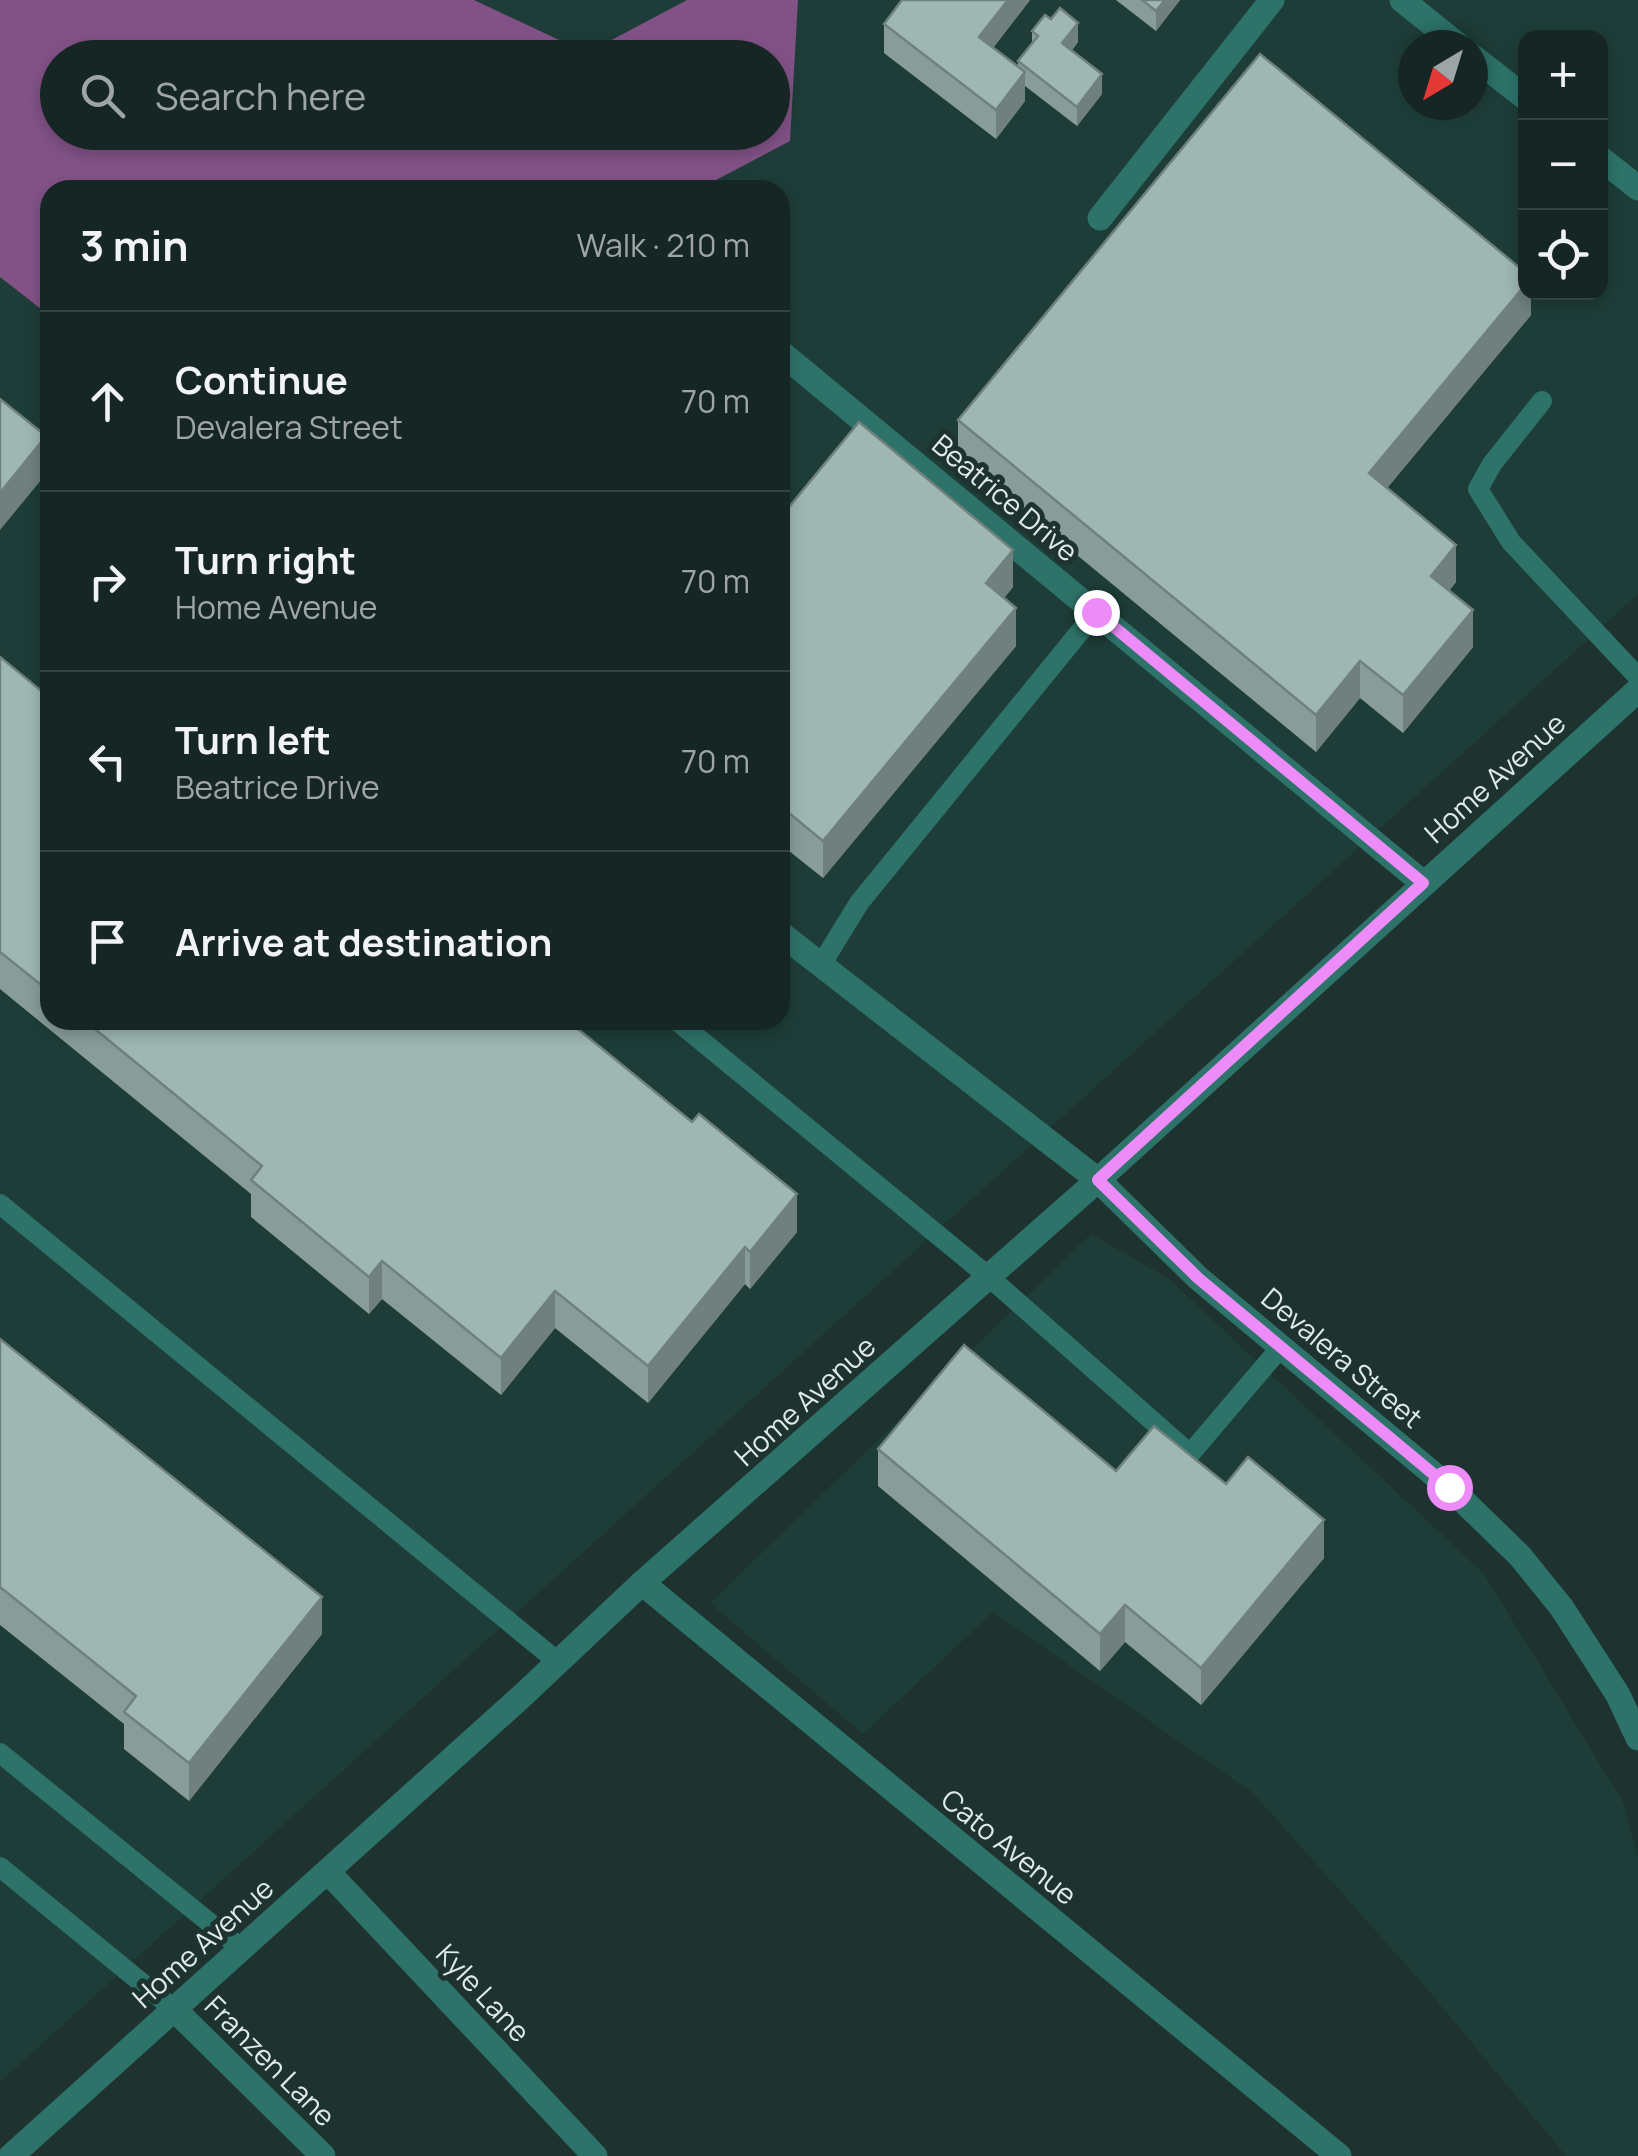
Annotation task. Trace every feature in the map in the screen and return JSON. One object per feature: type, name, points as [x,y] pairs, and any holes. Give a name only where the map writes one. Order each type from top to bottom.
[{"type":"street","points":[[1100,218],[1272,0]]},
{"type":"street","points":[[1402,0],[1430,9],[1446,30]]},
{"type":"street","points":[[1488,68],[1518,92]]},
{"type":"street","points":[[1608,164],[1638,188]]},
{"type":"street","name":"Beatrice Drive","points":[[790,360],[1423,883]]},
{"type":"street","name":"Home Avenue","points":[[14,2155],[642,1583],[1098,1180],[1638,690]]},
{"type":"street","points":[[790,941],[1098,1180]]},
{"type":"street","name":"Devalera Street","points":[[1098,1180],[1198,1278],[1449,1487],[1520,1556],[1562,1608],[1600,1665],[1638,1738]]},
{"type":"street","name":"Cato Avenue","points":[[642,1583],[1339,2156]]},
{"type":"street","name":"Kyle Lane","points":[[328,1872],[594,2156]]},
{"type":"street","name":"Franzen Lane","points":[[175,2010],[322,2156]]},
{"type":"lane","points":[[1542,401],[1492,464],[1478,489],[1512,542],[1638,677]]},
{"type":"lane","points":[[821,965],[859,903],[1096,612]]},
{"type":"lane","points":[[688,1030],[989,1277],[1190,1454],[1281,1347]]},
{"type":"lane","points":[[0,1204],[558,1662]]},
{"type":"lane","points":[[0,1753],[242,1949]]},
{"type":"lane","points":[[0,1867],[175,2010]]},
{"type":"shaded area","points":[[0,0],[1638,0],[1638,594],[0,2082]]},
{"type":"shaded area","points":[[0,0],[474,0],[559,40],[40,40],[40,150],[773,150],[716,180],[40,180],[40,308],[0,277]]},
{"type":"shaded area","points":[[687,0],[798,0],[790,141],[790,40],[612,40]]},
{"type":"shaded area","points":[[1091,1234],[1169,1279],[1484,1574],[1623,1802],[1638,1857],[1638,2156],[1566,2156],[1422,1983],[1253,1793],[993,1612],[863,1734],[710,1603]]},
{"type":"building","points":[[902,0],[1008,0],[979,37],[1025,72],[996,110],[884,24]]},
{"type":"building","points":[[1142,0],[1165,0],[1156,11]]},
{"type":"building","points":[[1060,8],[1078,23],[1062,43],[1102,74],[1077,107],[1018,61],[1038,36],[1032,31],[1045,15],[1051,19]]},
{"type":"building","points":[[1260,54],[1518,266],[1518,294],[1369,473],[1456,545],[1431,576],[1473,610],[1403,695],[1360,661],[1316,715],[958,420]]},
{"type":"building","points":[[0,399],[40,431],[40,443],[0,493]]},
{"type":"building","points":[[859,422],[1013,550],[986,583],[1016,608],[823,841],[790,814],[790,506]]},
{"type":"building","points":[[0,657],[40,690],[40,984],[0,952]]},
{"type":"building","points":[[96,1030],[579,1030],[692,1122],[699,1114],[797,1194],[750,1252],[745,1247],[648,1366],[555,1291],[501,1358],[382,1261],[369,1277],[251,1180],[262,1166]]},
{"type":"building","points":[[0,1339],[322,1597],[189,1763],[124,1712],[136,1696],[0,1587]]},
{"type":"building","points":[[964,1345],[1116,1471],[1154,1426],[1226,1484],[1248,1457],[1324,1520],[1201,1668],[1125,1605],[1100,1634],[878,1449]]},
{"type":"route","points":[[1096,612],[1423,883],[1098,1180],[1198,1278],[1449,1487]]}]
